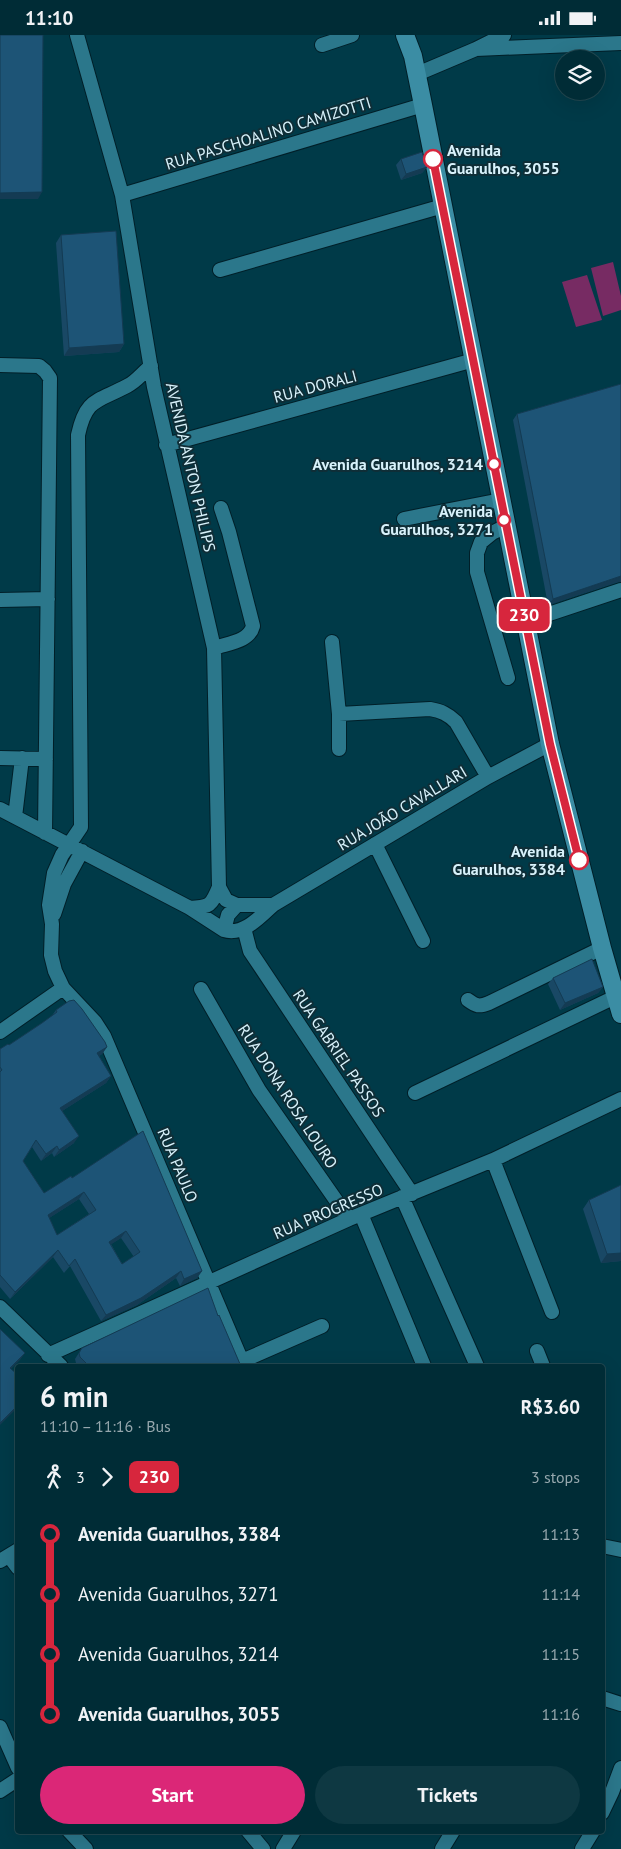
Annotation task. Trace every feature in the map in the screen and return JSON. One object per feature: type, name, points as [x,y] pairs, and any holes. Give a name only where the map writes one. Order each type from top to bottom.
[{"type":"main road","points":[[405,35],[417,74],[550,744],[602,948],[621,1014]]},
{"type":"street","name":"AVENIDA ANTON PHILIPS","points":[[77,35],[122,195],[154,387],[214,648],[219,887]]},
{"type":"street","points":[[322,45],[352,35]]},
{"type":"street","points":[[417,74],[504,35]]},
{"type":"street","points":[[563,35],[577,46]]},
{"type":"street","points":[[476,49],[621,43]]},
{"type":"street","name":"RUA PASCHOALINO CAMIZOTTI","points":[[122,195],[423,105]]},
{"type":"street","points":[[220,270],[443,206]]},
{"type":"street","name":"RUA DORALI","points":[[166,445],[474,360]]},
{"type":"street","points":[[0,365],[39,366],[46,371],[50,378],[45,833]]},
{"type":"street","points":[[0,1032],[63,988],[55,971],[51,955],[52,924],[50,905],[54,873],[68,845],[82,827],[78,435],[81,419],[87,408],[98,398],[129,385],[151,366]]},
{"type":"street","points":[[129,385],[154,387]]},
{"type":"street","points":[[404,519],[501,500]]},
{"type":"street","points":[[214,648],[243,639],[251,633],[253,626],[221,508]]},
{"type":"street","points":[[506,526],[492,533],[482,542],[477,553],[477,572],[508,678]]},
{"type":"street","points":[[525,622],[621,590]]},
{"type":"street","points":[[0,600],[48,599]]},
{"type":"street","points":[[332,642],[339,714],[339,749]]},
{"type":"street","points":[[339,714],[430,709],[440,711],[449,715],[456,722],[488,777]]},
{"type":"street","name":"RUA JOÃO CAVALLARI","points":[[244,928],[273,905],[488,777],[550,744]]},
{"type":"street","points":[[0,757],[46,759]]},
{"type":"street","points":[[15,817],[22,759]]},
{"type":"street","points":[[0,809],[190,909],[224,930],[230,932],[244,928]]},
{"type":"street","points":[[375,844],[423,941]]},
{"type":"street","points":[[52,924],[64,884],[82,851]]},
{"type":"street","points":[[219,887],[226,900],[237,905],[273,905]]},
{"type":"street","points":[[190,909],[209,905],[214,901],[219,887]]},
{"type":"street","points":[[224,930],[228,915],[237,905]]},
{"type":"street","name":"RUA GABRIEL PASSOS","points":[[244,928],[250,951],[407,1196],[476,1364]]},
{"type":"street","points":[[468,1000],[475,1005],[481,1006],[489,1003],[602,948]]},
{"type":"street","name":"RUA PAULO","points":[[63,988],[95,1022],[104,1036],[243,1364]]},
{"type":"street","name":"RUA DONA ROSA LOURO","points":[[201,989],[259,1090],[355,1217],[423,1364]]},
{"type":"street","points":[[415,1093],[615,997]]},
{"type":"street","name":"RUA PROGRESSO","points":[[48,1355],[355,1217],[492,1160],[621,1099]]},
{"type":"street","points":[[492,1160],[552,1312]]},
{"type":"street","points":[[0,1307],[59,1364]]},
{"type":"street","points":[[243,1364],[322,1327]]},
{"type":"street","points":[[537,1351],[542,1364]]},
{"type":"street","points":[[605,1547],[621,1550]]},
{"type":"street","points":[[605,1699],[621,1705]]},
{"type":"street","points":[[0,1727],[15,1761]]},
{"type":"street","points":[[605,1807],[621,1768]]},
{"type":"street","points":[[0,1791],[15,1781]]},
{"type":"street","points":[[72,1834],[86,1849]]},
{"type":"street","points":[[250,1834],[263,1849]]},
{"type":"street","points":[[284,1849],[292,1834]]},
{"type":"street","points":[[442,1849],[451,1834]]},
{"type":"street","points":[[582,1849],[591,1834]]},
{"type":"shaded area","points":[[613,262],[621,296],[621,310],[603,316],[591,268]]},
{"type":"shaded area","points":[[587,275],[602,320],[576,327],[562,282]]},
{"type":"building","points":[[0,35],[43,35],[42,192],[0,193]]},
{"type":"building","points":[[422,152],[427,167],[406,174],[401,159]]},
{"type":"building","points":[[116,231],[124,344],[69,348],[61,235]]},
{"type":"building","points":[[621,384],[621,576],[553,599],[517,414]]},
{"type":"building","points":[[592,959],[603,987],[565,1003],[553,978]]},
{"type":"building","points":[[74,1000],[82,1009],[105,1042],[107,1047],[97,1053],[111,1076],[60,1108],[79,1136],[59,1150],[57,1146],[46,1154],[36,1140],[23,1161],[44,1193],[71,1176],[72,1178],[143,1131],[202,1271],[184,1279],[181,1271],[141,1298],[106,1315],[75,1259],[69,1266],[58,1250],[15,1292],[0,1275],[0,1072],[2,1070],[0,1067],[0,1049],[42,1023],[69,1001]],"holes":[[[84,1192],[96,1210],[57,1235],[48,1215]],[[126,1231],[140,1252],[122,1264],[109,1242]]]},
{"type":"building","points":[[621,1185],[621,1253],[607,1254],[589,1200]]},
{"type":"building","points":[[208,1288],[218,1316],[240,1364],[87,1364],[80,1357],[79,1353],[82,1348]]},
{"type":"building","points":[[0,1329],[25,1353],[10,1368],[15,1372],[15,1408],[0,1423]]},
{"type":"bus line","name":"230","points":[[433,159],[550,744],[579,860]]},
{"type":"place","name":"Avenida Guarulhos, 3055","points":[[433,159]]},
{"type":"place","name":"Avenida Guarulhos, 3214","points":[[494,464]]},
{"type":"place","name":"Avenida Guarulhos, 3271","points":[[504,520]]},
{"type":"place","name":"Avenida Guarulhos, 3384","points":[[579,860]]}]
